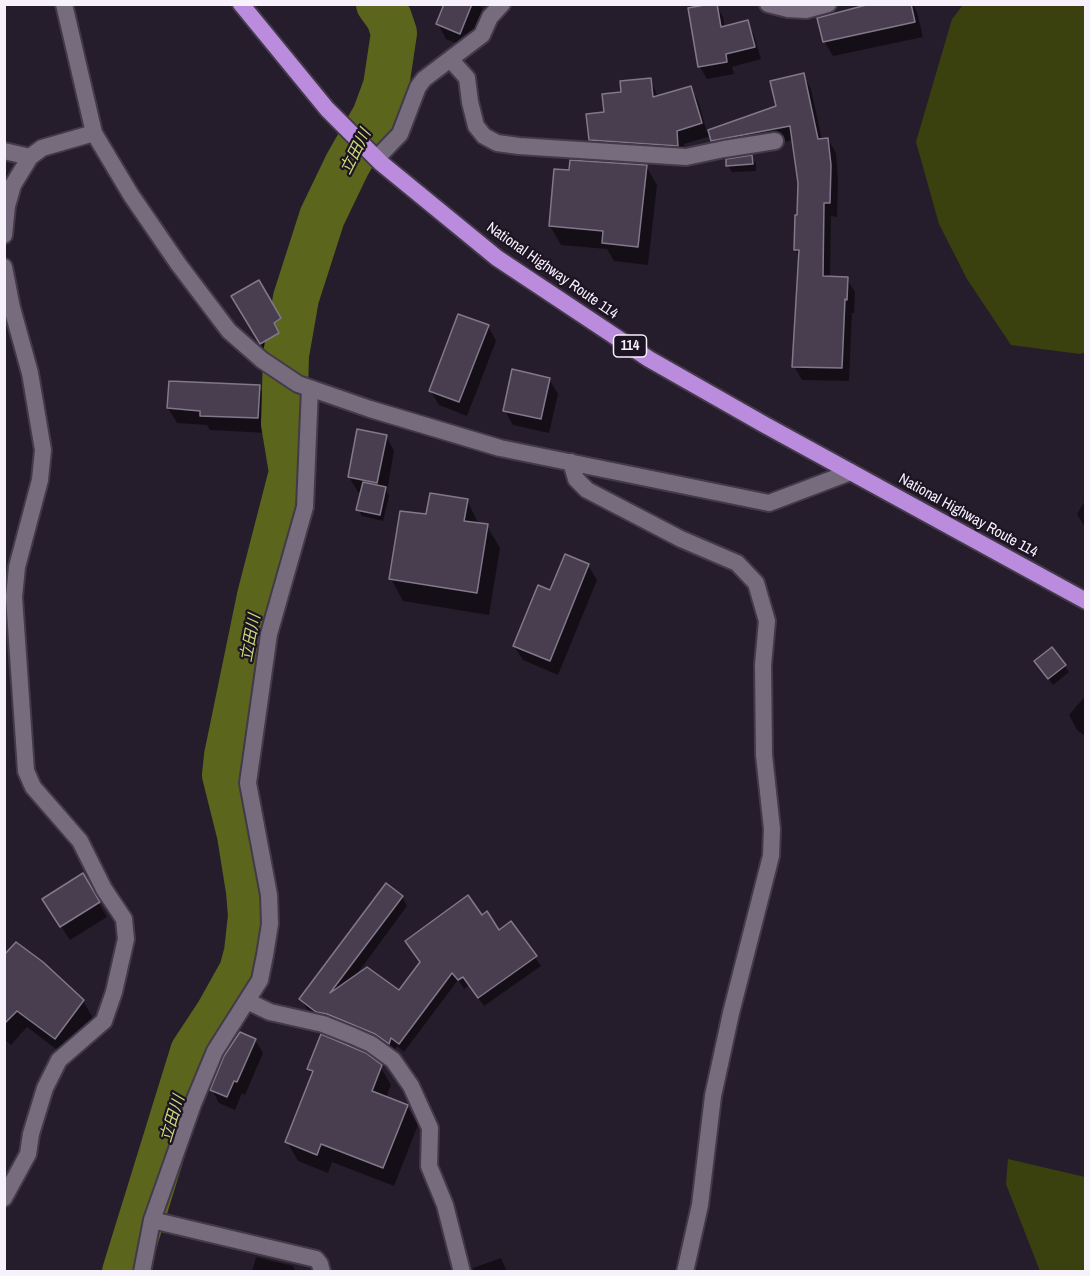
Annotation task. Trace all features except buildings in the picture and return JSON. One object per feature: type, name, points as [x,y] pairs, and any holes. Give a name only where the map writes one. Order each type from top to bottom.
[{"type":"highway","name":"National Highway Route 114","points":[[241,4],[327,109],[377,158],[497,258],[650,359],[1086,602]]},
{"type":"street","points":[[64,4],[93,133],[131,195],[229,331],[262,360],[298,384],[370,409],[500,448],[769,502],[851,472]]},
{"type":"street","points":[[377,158],[400,134],[418,87],[424,79],[482,35],[490,17],[502,4]]},
{"type":"street","points":[[768,4],[788,9],[806,10],[828,4]]},
{"type":"street","points":[[451,60],[466,78],[476,126],[484,136],[497,143],[686,157],[775,141]]},
{"type":"street","points":[[4,236],[7,206],[13,185],[30,157],[42,148],[93,133]]},
{"type":"street","points":[[4,151],[30,157]]},
{"type":"street","points":[[4,267],[12,308],[30,373],[44,450],[40,480],[17,567],[14,597],[26,771],[33,787],[80,841],[104,889],[124,919],[126,939],[114,992],[104,1021],[59,1060],[45,1088],[28,1154],[4,1198]]},
{"type":"street","points":[[142,1272],[152,1220],[193,1104],[210,1062],[260,980],[270,924],[269,896],[248,783],[269,634],[305,507],[310,388]]},
{"type":"street","points":[[572,462],[576,479],[587,490],[681,539],[737,563],[756,583],[767,621],[763,665],[764,755],[772,829],[771,856],[731,1013],[713,1096],[700,1205],[685,1272]]},
{"type":"street","points":[[247,1001],[270,1012],[323,1024],[353,1036],[371,1044],[393,1060],[411,1086],[430,1128],[429,1166],[445,1205],[462,1272]]},
{"type":"street","points":[[152,1220],[316,1259],[322,1272]]},
{"type":"green space","points":[[963,5],[1085,5],[1086,352],[1080,354],[1011,345],[967,279],[939,224],[916,142],[952,19]]},
{"type":"green space","points":[[1008,1159],[1085,1177],[1085,1271],[1040,1271],[1006,1184]]},
{"type":"waterway","name":"立田川","points":[[125,1272],[193,1052],[242,971],[247,952],[251,916],[249,891],[240,835],[225,775],[227,756],[260,596],[292,472],[284,424],[286,355],[296,298],[322,217],[347,165],[375,116],[386,86],[394,33],[389,18],[379,4]]}]
